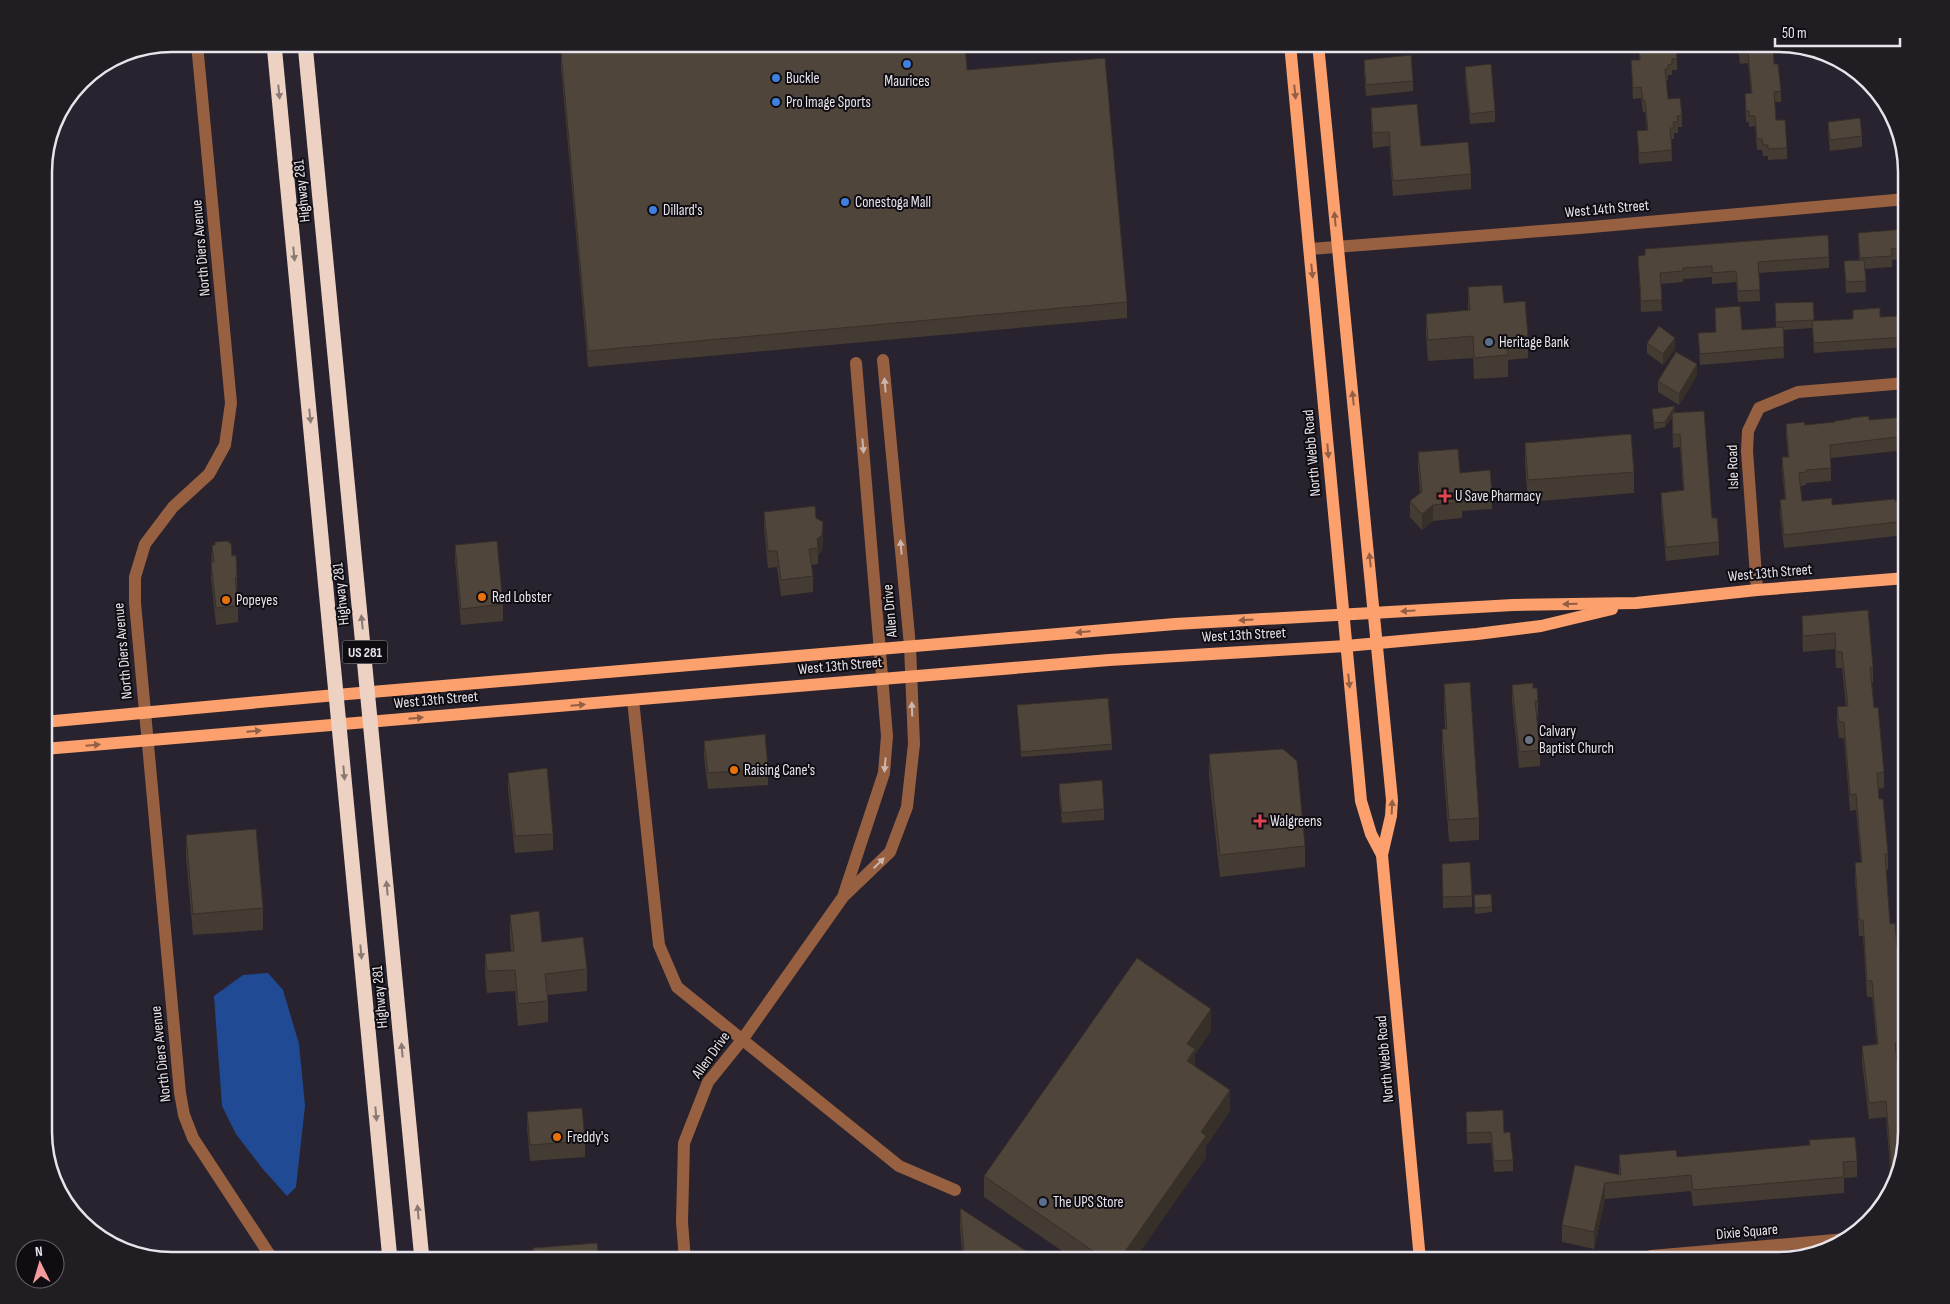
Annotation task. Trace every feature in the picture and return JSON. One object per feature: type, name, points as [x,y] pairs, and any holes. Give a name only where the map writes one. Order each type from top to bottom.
[{"type":"highway","name":"Highway 281","points":[[275,52],[389,1252]]},
{"type":"highway","name":"Highway 281","points":[[306,52],[369,692],[421,1252]]},
{"type":"main road","name":"North Webb Road","points":[[1291,52],[1361,800],[1371,834],[1382,855]]},
{"type":"main road","name":"North Webb Road","points":[[1319,52],[1392,800],[1391,816],[1382,855],[1419,1252]]},
{"type":"main road","name":"West 13th Street","points":[[53,721],[369,692],[1175,624],[1513,604],[1636,603],[1758,590],[1898,579]]},
{"type":"main road","name":"West 13th Street","points":[[53,748],[1108,660],[1346,646],[1477,634],[1541,626],[1636,603]]},
{"type":"street","name":"North Diers Avenue","points":[[198,52],[231,403],[225,445],[209,474],[173,507],[145,544],[135,577],[147,740],[180,1093],[184,1115],[193,1138],[268,1252]]},
{"type":"street","name":"West 14th Street","points":[[1310,248],[1580,228],[1898,200]]},
{"type":"street","name":"Allen Drive","points":[[684,1252],[682,1222],[684,1144],[708,1082],[742,1040],[843,897],[890,852],[907,807],[914,744],[910,646],[883,360]]},
{"type":"street","name":"Allen Drive","points":[[843,897],[884,773],[887,736],[856,363]]},
{"type":"street","name":"Isle Road","points":[[1758,590],[1746,451],[1748,431],[1759,408],[1798,392],[1898,384]]},
{"type":"street","points":[[633,700],[659,945],[677,987],[899,1166],[955,1190]]},
{"type":"street","name":"Dixie Square","points":[[1700,1252],[1823,1242]]},
{"type":"water","points":[[268,973],[283,990],[299,1044],[305,1106],[296,1187],[287,1196],[262,1168],[236,1134],[222,1106],[214,996],[243,975]]},
{"type":"building","name":"Conestoga Mall","points":[[561,52],[966,52],[967,70],[1105,58],[1127,302],[588,351]]},
{"type":"building","points":[[1640,52],[1677,52],[1677,59],[1672,59],[1672,64],[1668,65],[1668,69],[1665,69],[1668,99],[1680,98],[1682,116],[1677,116],[1678,122],[1673,122],[1674,128],[1670,128],[1672,150],[1639,153],[1637,131],[1648,130],[1645,101],[1643,101],[1641,87],[1633,88],[1631,60],[1640,60]]},
{"type":"building","points":[[1773,52],[1774,64],[1778,64],[1781,91],[1774,92],[1776,120],[1785,120],[1787,148],[1768,149],[1768,145],[1763,145],[1762,139],[1757,139],[1755,116],[1749,116],[1749,111],[1746,111],[1745,94],[1752,93],[1748,53],[1740,53]]},
{"type":"building","points":[[1411,55],[1413,81],[1366,85],[1364,60]]},
{"type":"building","points":[[1491,64],[1495,111],[1470,114],[1465,67]]},
{"type":"building","points":[[1417,104],[1421,146],[1468,142],[1471,174],[1393,181],[1389,132],[1373,133],[1371,108]]},
{"type":"building","points":[[1860,118],[1862,136],[1830,140],[1828,122]]},
{"type":"building","points":[[1898,230],[1898,249],[1891,249],[1892,256],[1860,258],[1858,233]]},
{"type":"building","points":[[1828,235],[1829,257],[1758,262],[1760,290],[1738,291],[1736,271],[1712,273],[1712,266],[1683,268],[1683,271],[1660,273],[1662,300],[1641,301],[1638,256],[1645,255],[1645,249]]},
{"type":"building","points":[[1864,260],[1866,281],[1846,282],[1844,261]]},
{"type":"building","points":[[1502,285],[1504,303],[1525,301],[1528,336],[1507,338],[1508,355],[1474,358],[1473,336],[1428,340],[1426,314],[1470,310],[1468,287]]},
{"type":"building","points":[[1813,302],[1814,320],[1776,322],[1775,303]]},
{"type":"building","points":[[1740,306],[1742,330],[1783,327],[1784,347],[1700,354],[1698,333],[1716,332],[1715,308]]},
{"type":"building","points":[[1880,308],[1880,317],[1898,316],[1898,338],[1814,343],[1812,321],[1853,319],[1853,310]]},
{"type":"building","points":[[1659,326],[1675,338],[1663,354],[1647,343]]},
{"type":"building","points":[[1676,352],[1697,364],[1679,394],[1658,381]]},
{"type":"building","points":[[1675,406],[1665,422],[1654,423],[1652,409]]},
{"type":"building","points":[[1704,411],[1712,518],[1717,518],[1719,542],[1666,547],[1661,493],[1684,490],[1680,434],[1673,435],[1672,413]]},
{"type":"building","points":[[1869,416],[1869,420],[1898,418],[1898,437],[1830,445],[1831,468],[1806,470],[1806,472],[1799,473],[1802,501],[1832,498],[1832,505],[1895,499],[1895,501],[1898,501],[1898,522],[1784,535],[1780,500],[1786,499],[1782,457],[1789,457],[1786,424],[1804,422],[1805,425],[1835,422]]},
{"type":"building","points":[[1631,434],[1634,472],[1528,480],[1525,443]]},
{"type":"building","points":[[1458,449],[1460,473],[1490,470],[1492,493],[1462,495],[1462,502],[1433,505],[1422,514],[1410,501],[1422,492],[1418,452]]},
{"type":"building","points":[[815,506],[816,518],[823,522],[822,535],[817,539],[818,548],[809,549],[813,576],[781,580],[777,551],[768,551],[764,512]]},
{"type":"building","points":[[228,541],[231,543],[232,556],[236,555],[237,578],[235,578],[238,606],[216,608],[211,562],[214,562],[212,545],[215,545],[215,542]]},
{"type":"building","points":[[497,541],[503,604],[461,609],[455,545]]},
{"type":"building","points":[[1868,610],[1873,667],[1870,667],[1874,708],[1878,707],[1884,772],[1877,773],[1879,799],[1883,799],[1888,854],[1885,854],[1890,924],[1895,923],[1898,960],[1898,1043],[1895,1043],[1898,1071],[1898,1132],[1891,1169],[1886,1101],[1869,1103],[1862,1046],[1878,1044],[1872,981],[1867,981],[1863,920],[1859,920],[1855,863],[1862,862],[1856,794],[1850,795],[1844,722],[1839,722],[1837,707],[1848,706],[1842,652],[1836,652],[1835,633],[1803,636],[1802,616]]},
{"type":"building","points":[[1470,682],[1479,818],[1449,820],[1442,729],[1447,729],[1444,684]]},
{"type":"building","points":[[1533,683],[1533,688],[1537,688],[1538,701],[1535,701],[1540,750],[1519,752],[1512,685]]},
{"type":"building","points":[[1108,698],[1112,744],[1021,752],[1017,705]]},
{"type":"building","points":[[765,734],[768,769],[708,773],[704,741]]},
{"type":"building","points":[[1283,749],[1297,761],[1305,846],[1220,855],[1209,754]]},
{"type":"building","points":[[547,768],[553,834],[515,836],[508,773]]},
{"type":"building","points":[[1102,780],[1104,809],[1062,813],[1059,784]]},
{"type":"building","points":[[256,829],[263,908],[193,914],[186,835]]},
{"type":"building","points":[[1470,862],[1472,896],[1443,897],[1442,864]]},
{"type":"building","points":[[1491,894],[1492,907],[1475,908],[1474,895]]},
{"type":"building","points":[[539,911],[542,942],[583,937],[587,969],[545,974],[548,1001],[518,1004],[515,970],[487,971],[485,954],[514,951],[510,915]]},
{"type":"building","points":[[1137,958],[1211,1009],[1187,1044],[1195,1049],[1187,1061],[1230,1090],[1201,1132],[1206,1136],[1125,1252],[1094,1252],[984,1176]]},
{"type":"building","points":[[582,1108],[585,1141],[530,1145],[527,1112]]},
{"type":"building","points":[[1503,1110],[1504,1133],[1510,1132],[1513,1160],[1494,1161],[1491,1132],[1467,1133],[1466,1112]]},
{"type":"building","points":[[1855,1137],[1857,1161],[1843,1162],[1844,1177],[1693,1190],[1691,1175],[1605,1183],[1594,1232],[1562,1225],[1575,1165],[1621,1175],[1619,1155],[1676,1150],[1677,1157],[1810,1145],[1809,1140]]},
{"type":"building","points":[[960,1208],[1028,1252],[964,1252]]},
{"type":"building","points":[[597,1243],[598,1252],[533,1252],[533,1248]]},
{"type":"place","name":"Maurices","points":[[907,64]]},
{"type":"place","name":"Buckle","points":[[776,78]]},
{"type":"place","name":"Pro Image Sports","points":[[776,102]]},
{"type":"place","name":"Conestoga Mall","points":[[845,202]]},
{"type":"place","name":"Dillard's","points":[[653,210]]},
{"type":"place","name":"Heritage Bank","points":[[1489,342]]},
{"type":"place","name":"U Save Pharmacy","points":[[1445,496]]},
{"type":"place","name":"Red Lobster","points":[[482,597]]},
{"type":"place","name":"Popeyes","points":[[226,600]]},
{"type":"place","name":"Calvary Baptist Church","points":[[1529,740]]},
{"type":"place","name":"Raising Cane's","points":[[734,770]]},
{"type":"place","name":"Walgreens","points":[[1260,821]]},
{"type":"place","name":"Freddy's","points":[[557,1137]]},
{"type":"place","name":"The UPS Store","points":[[1043,1202]]}]
